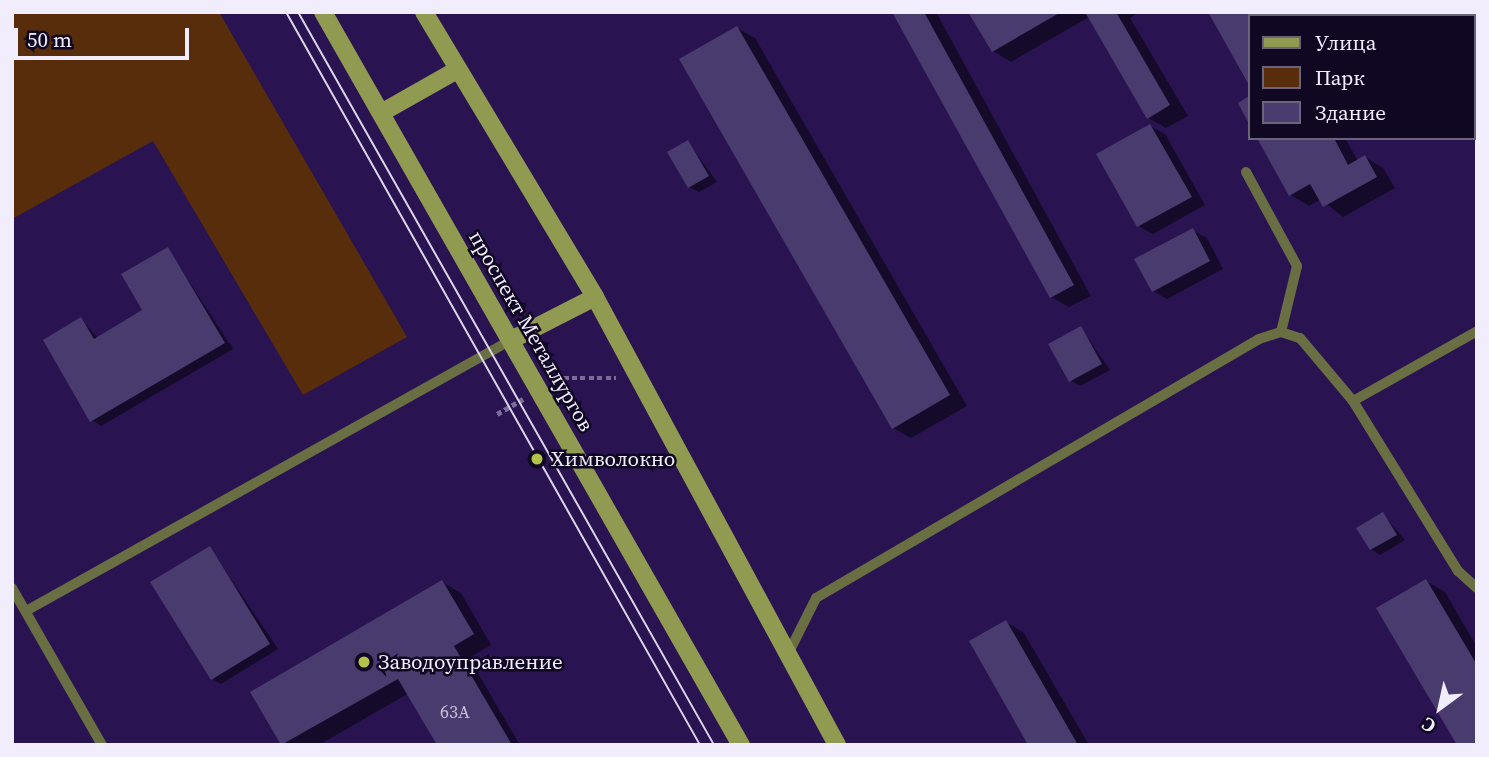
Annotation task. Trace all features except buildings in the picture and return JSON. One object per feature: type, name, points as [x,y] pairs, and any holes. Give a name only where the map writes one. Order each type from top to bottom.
[{"type":"street","name":"проспект Металлургов","points":[[323,12],[741,745]]},
{"type":"street","points":[[424,12],[595,297],[786,658],[837,745]]},
{"type":"street","points":[[381,113],[457,70]]},
{"type":"street","points":[[511,340],[595,297]]},
{"type":"lane","points":[[1246,172],[1297,266],[1282,332]]},
{"type":"lane","points":[[1353,401],[1477,331]]},
{"type":"lane","points":[[786,658],[816,598],[1259,339],[1282,332],[1300,338],[1353,401],[1451,561],[1477,588]]},
{"type":"lane","points":[[26,611],[511,340]]},
{"type":"lane","points":[[12,588],[102,745]]},
{"type":"path","points":[[555,378],[624,378]]},
{"type":"path","points":[[497,414],[523,398]]},
{"type":"green space","points":[[12,12],[219,12],[407,337],[303,395],[153,141],[12,219]]},
{"type":"tram line","points":[[286,12],[700,745]]},
{"type":"tram line","points":[[298,12],[714,745]]},
{"type":"place","name":"Химволокно","points":[[537,459]]},
{"type":"place","name":"Заводоуправление","points":[[364,662]]}]
